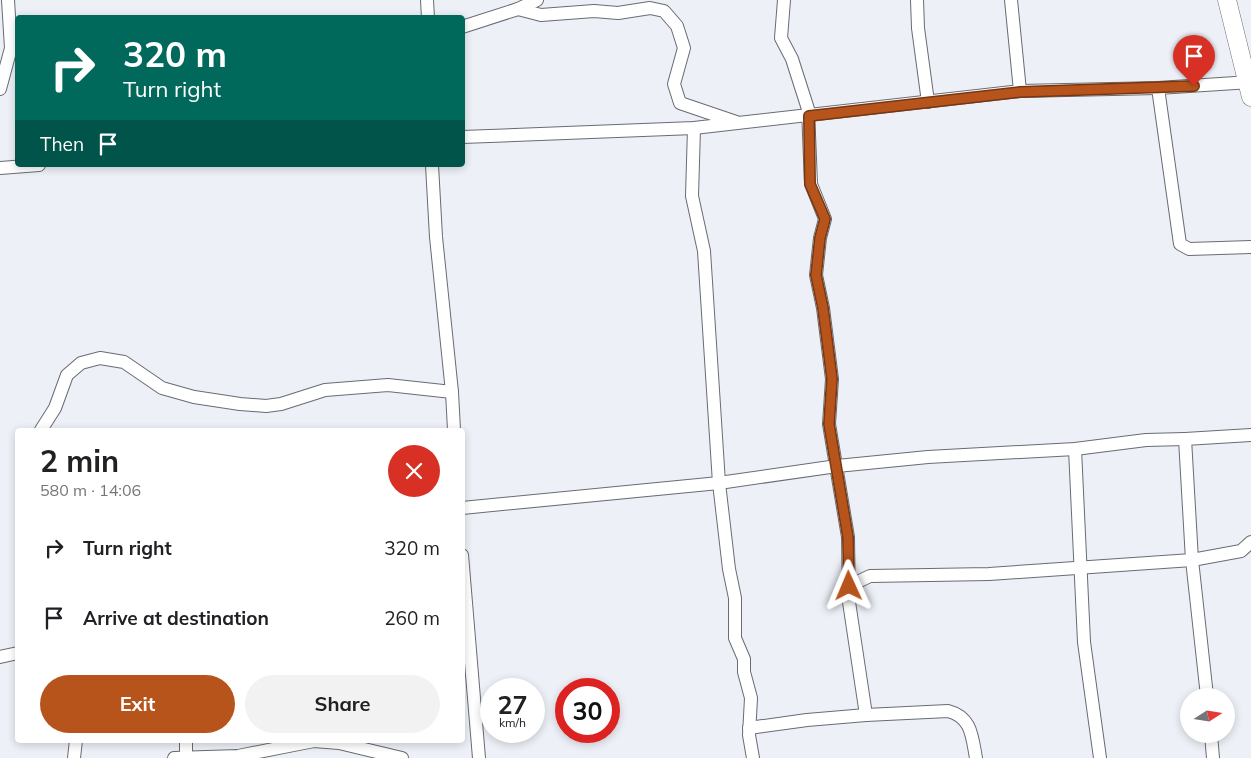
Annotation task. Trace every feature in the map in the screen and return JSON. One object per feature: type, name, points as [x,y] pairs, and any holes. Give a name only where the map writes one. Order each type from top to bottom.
[{"type":"highway","points":[[1227,0],[1250,87]]},
{"type":"street","points":[[0,89],[11,48],[8,0]]},
{"type":"street","points":[[427,0],[428,15]]},
{"type":"street","points":[[465,27],[518,10],[536,0]]},
{"type":"street","points":[[784,0],[782,42],[792,59],[808,109],[810,184],[825,219],[820,238],[816,275],[823,308],[832,379],[829,419],[848,537],[849,586],[857,669],[866,716]]},
{"type":"street","points":[[1011,0],[1020,92]]},
{"type":"street","points":[[916,1],[928,102]]},
{"type":"street","points":[[518,10],[532,14],[550,15],[594,11],[618,13],[650,8],[664,11],[677,26],[684,48],[674,84],[680,103],[743,124]]},
{"type":"street","points":[[465,137],[694,128],[1020,92],[1250,87]]},
{"type":"street","points":[[1158,88],[1180,244],[1189,249],[1251,247]]},
{"type":"street","points":[[694,128],[692,196],[704,251],[719,483],[729,569],[736,598],[735,638],[742,652],[751,698],[749,728],[753,758]]},
{"type":"street","points":[[0,168],[15,167]]},
{"type":"street","points":[[432,167],[436,237],[454,428]]},
{"type":"street","points":[[42,428],[55,408],[67,375],[81,363],[100,358],[124,362],[162,388],[194,397],[240,404],[266,406],[281,404],[325,390],[388,385],[452,392]]},
{"type":"street","points":[[465,508],[719,483],[837,466],[960,454],[1075,449],[1146,440],[1251,435]]},
{"type":"street","points":[[1185,439],[1192,560],[1206,688]]},
{"type":"street","points":[[1075,449],[1087,672],[1100,758]]},
{"type":"street","points":[[849,586],[870,576],[956,576],[1192,560],[1241,551],[1251,542]]},
{"type":"street","points":[[465,614],[479,758]]},
{"type":"street","points":[[0,657],[15,654]]},
{"type":"street","points":[[749,728],[807,720],[948,711],[956,713],[969,724],[976,758]]},
{"type":"street","points":[[74,758],[76,743]]},
{"type":"street","points":[[185,743],[180,758],[238,756],[304,743]]},
{"type":"street","points":[[335,743],[402,758]]},
{"type":"street","points":[[1212,743],[1213,758]]},
{"type":"route","points":[[849,586],[848,537],[842,510],[835,450],[828,414],[832,379],[826,345],[823,308],[816,282],[820,238],[825,219],[810,184],[809,116],[1020,92],[1194,86]]}]
